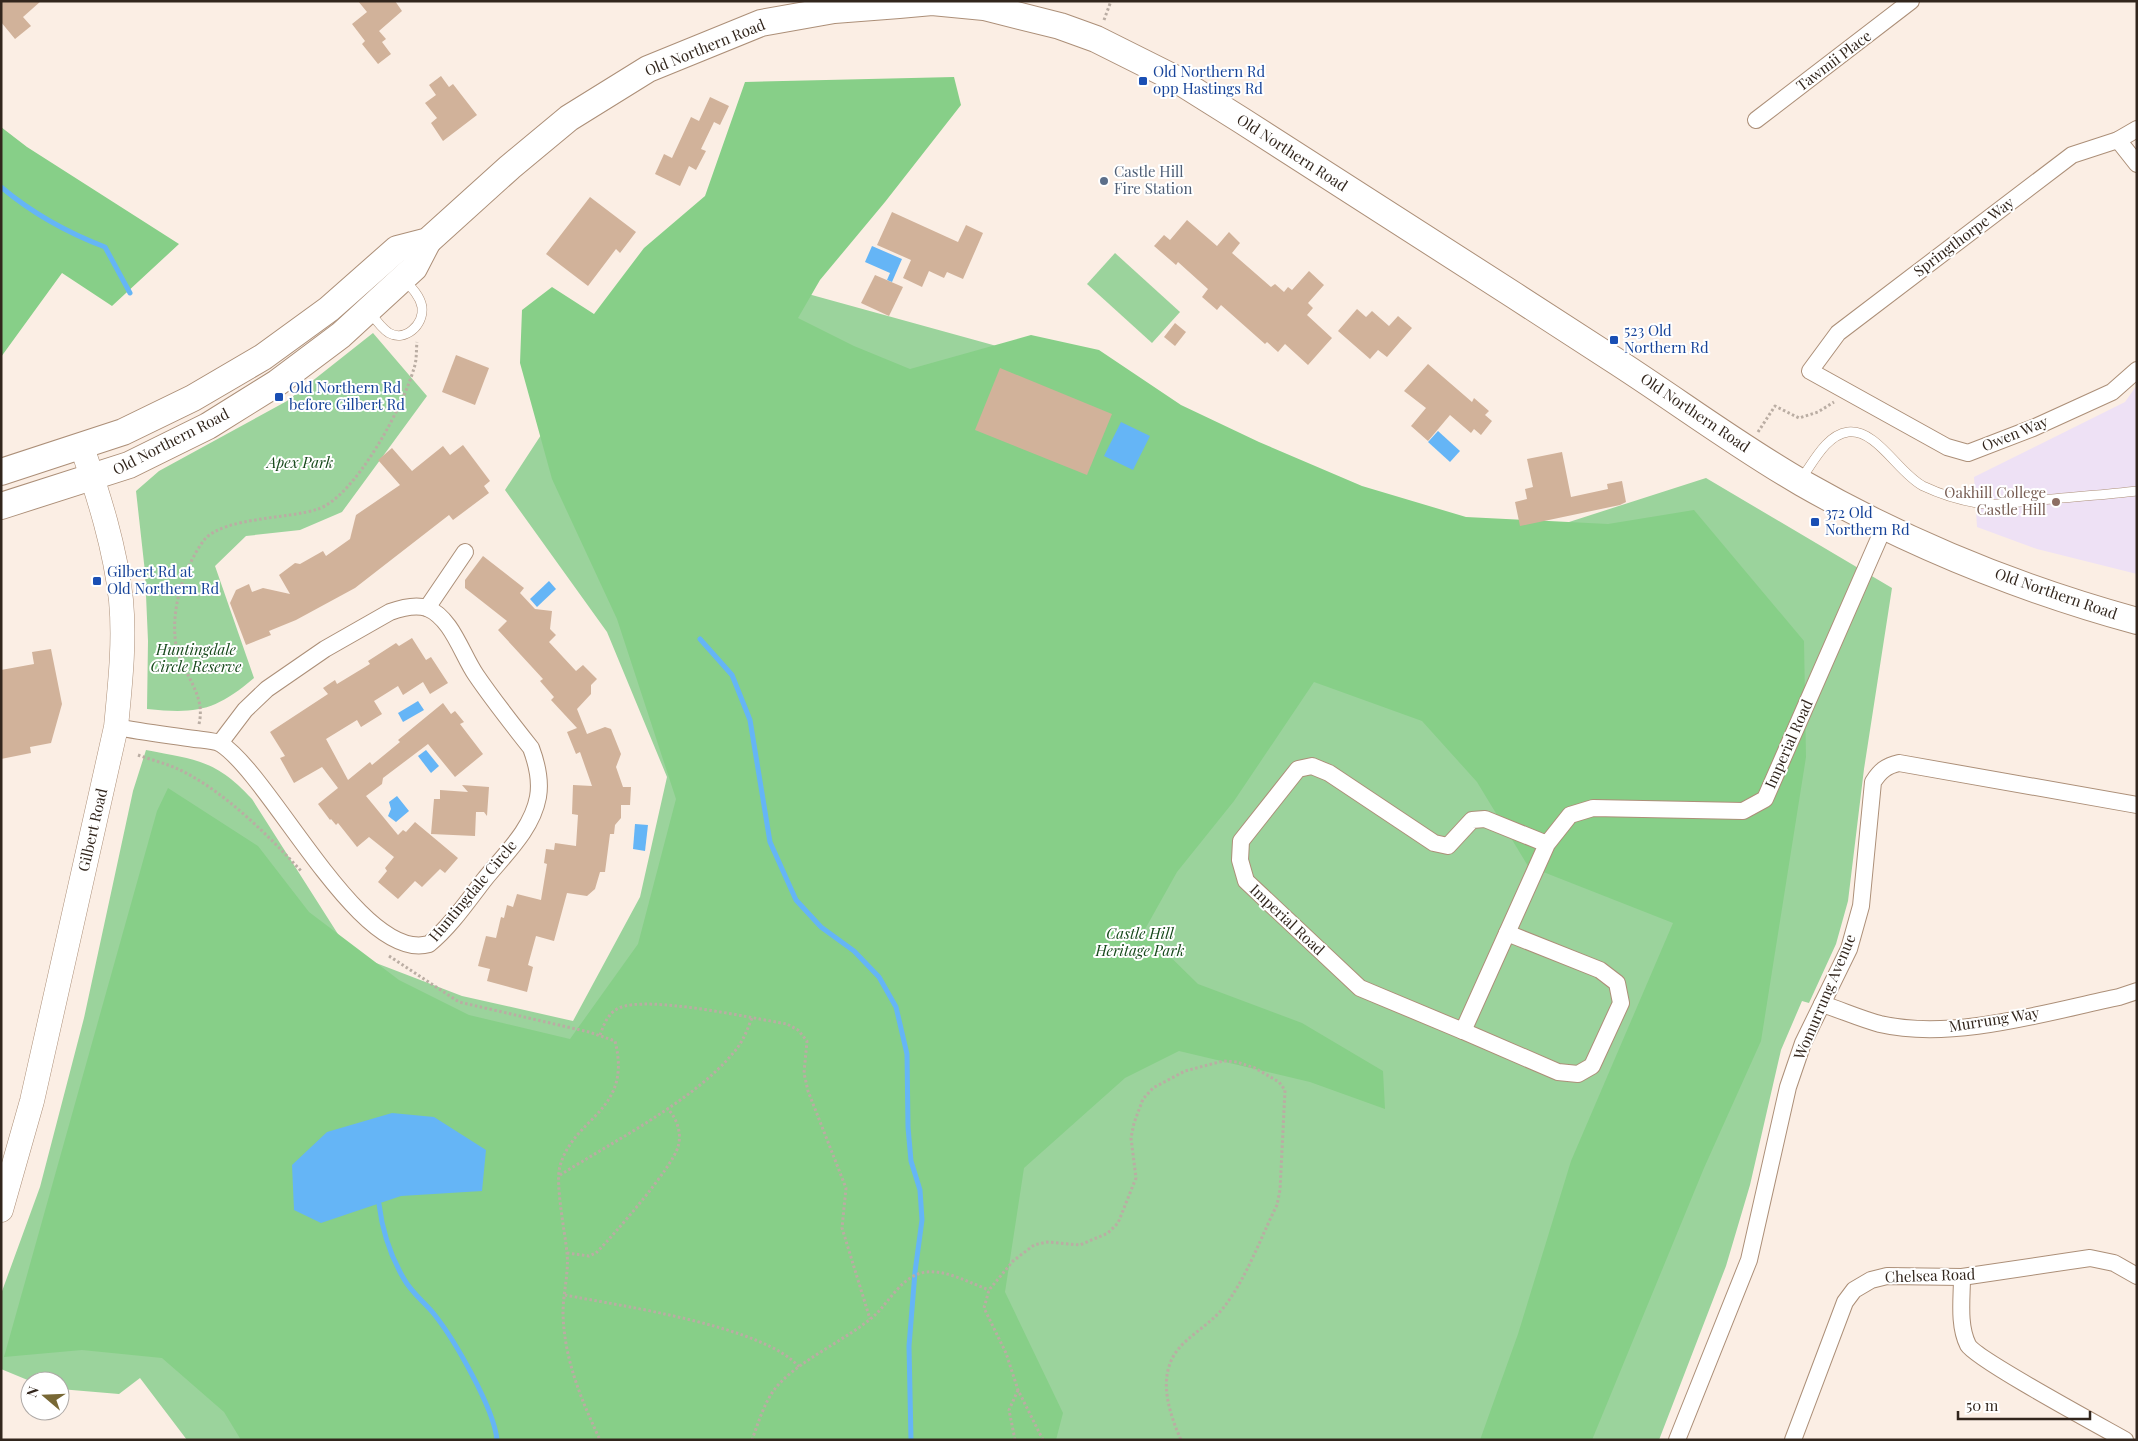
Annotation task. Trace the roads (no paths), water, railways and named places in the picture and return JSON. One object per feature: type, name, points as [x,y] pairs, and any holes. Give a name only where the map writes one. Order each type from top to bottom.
[{"type":"main road","points":[[761,24],[798,1]]},
{"type":"main road","name":"Old Northern Road","points":[[1,506],[129,465],[208,426],[309,360],[414,268],[428,241],[510,167],[569,118],[648,68],[761,24],[834,10],[899,3],[977,4],[1060,26],[1096,39],[1174,78],[1647,380],[1799,482],[1927,548],[2058,597],[2137,620]]},
{"type":"main road","name":"Old Northern Road","points":[[1,472],[123,432],[193,398],[263,357],[329,309],[397,249],[428,241]]},
{"type":"main road","name":"Gilbert Road","points":[[1,1210],[40,1065],[116,727],[121,667],[121,600],[107,524],[82,447]]},
{"type":"street","name":"Tawmii Place","points":[[1756,120],[1911,1]]},
{"type":"street","name":"Springthorpe Way","points":[[1810,371],[1838,333],[2072,155],[2118,140],[2137,129]]},
{"type":"street","points":[[2118,140],[2137,164]]},
{"type":"street","name":"Owen Way","points":[[1810,371],[1947,447],[1968,453],[2033,428],[2112,392],[2137,370]]},
{"type":"street","name":"Imperial Road","points":[[1547,844],[1485,820],[1472,820],[1448,846],[1434,843],[1329,773],[1312,766],[1298,769],[1241,841],[1240,860],[1246,881],[1360,988],[1464,1031],[1547,844],[1570,815],[1593,808],[1743,811],[1765,799],[1884,527]]},
{"type":"street","points":[[116,727],[220,743],[256,699],[318,654],[390,612],[407,607],[428,608],[465,552]]},
{"type":"street","name":"Huntingdale Circle","points":[[220,743],[260,783],[319,866],[352,902],[396,942],[408,946],[429,944],[455,917],[526,826],[538,798],[539,781],[536,762],[530,748],[475,674],[447,626],[437,614],[428,608]]},
{"type":"street","name":"Womurrung Avenue","points":[[1677,1440],[1749,1260],[1788,1087],[1803,1043],[1849,949],[1861,906],[1874,782],[1878,774],[1888,765],[1899,763],[2137,805]]},
{"type":"street","points":[[1464,1031],[1558,1072],[1578,1074],[1592,1066],[1621,1003],[1617,983],[1600,970],[1507,933]]},
{"type":"street","name":"Murrung Way","points":[[1822,1004],[1880,1024],[1949,1029],[1982,1025],[2100,1001],[2137,991]]},
{"type":"street","name":"Chelsea Road","points":[[1794,1440],[1845,1302],[1854,1290],[1871,1280],[1887,1276],[1962,1277],[2090,1258],[2114,1263],[2137,1276]]},
{"type":"street","points":[[1962,1277],[1962,1321],[1969,1346],[1991,1362],[2125,1440]]},
{"type":"lane","points":[[368,310],[382,328],[398,336],[412,332],[421,317],[421,304],[403,278]]},
{"type":"lane","points":[[1799,482],[1823,448],[1835,436],[1849,432],[1862,434],[1877,442],[1893,462],[1921,485],[1944,495],[1979,504],[2137,491]]},
{"type":"water","points":[[872,246],[902,259],[892,282],[887,280],[890,273],[865,262]]},
{"type":"water","points":[[1121,422],[1150,436],[1133,470],[1104,456]]},
{"type":"water","points":[[1438,431],[1460,451],[1450,462],[1428,442]]},
{"type":"water","points":[[549,581],[556,589],[537,607],[530,599]]},
{"type":"water","points":[[418,701],[424,710],[403,722],[398,713]]},
{"type":"water","points":[[426,750],[439,766],[431,773],[418,756]]},
{"type":"water","points":[[397,796],[409,811],[396,822],[388,816],[391,809],[389,802]]},
{"type":"water","points":[[635,824],[648,825],[645,851],[633,849]]},
{"type":"water","points":[[392,1113],[434,1117],[486,1150],[482,1191],[401,1196],[321,1223],[294,1210],[292,1165],[327,1132]]},
{"type":"waterway","points":[[1,187],[51,222],[105,247],[130,293]]},
{"type":"waterway","points":[[700,639],[732,675],[750,720],[770,842],[796,900],[821,927],[854,951],[879,977],[896,1007],[907,1054],[908,1127],[911,1161],[920,1190],[922,1220],[915,1272],[909,1346],[911,1440]]},
{"type":"waterway","points":[[379,1204],[382,1223],[395,1262],[407,1284],[434,1314],[462,1356],[489,1410],[497,1440]]},
{"type":"place","name":"Old Northern Rd opp Hastings Rd","points":[[1143,81]]},
{"type":"place","name":"Castle Hill Fire Station","points":[[1104,181]]},
{"type":"place","name":"523 Old Northern Rd","points":[[1614,340]]},
{"type":"place","name":"Old Northern Rd before Gilbert Rd","points":[[279,397]]},
{"type":"place","name":"Oakhill College Castle Hill","points":[[2056,502]]},
{"type":"place","name":"372 Old Northern Rd","points":[[1815,522]]},
{"type":"place","name":"Gilbert Rd at Old Northern Rd","points":[[97,581]]},
{"type":"park label","name":"Apex Park","points":[[300,463]]},
{"type":"park label","name":"Huntingdale Circle Reserve","points":[[196,658]]},
{"type":"park label","name":"Castle Hill Heritage Park","points":[[1140,942]]}]
